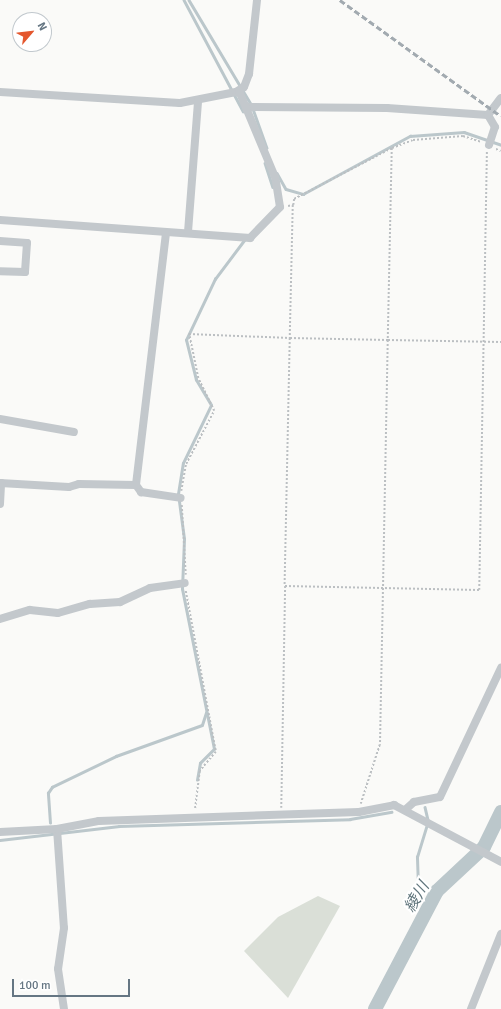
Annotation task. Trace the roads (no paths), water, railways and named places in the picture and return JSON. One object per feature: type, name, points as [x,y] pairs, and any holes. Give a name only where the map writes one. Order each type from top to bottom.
[{"type":"street","points":[[238,90],[257,0]]},
{"type":"street","points":[[0,92],[180,104],[238,90]]},
{"type":"street","points":[[0,220],[166,233],[188,232],[247,236],[280,208],[275,177],[251,106],[238,90]]},
{"type":"street","points":[[488,115],[501,98]]},
{"type":"street","points":[[188,232],[198,100]]},
{"type":"street","points":[[251,106],[488,115]]},
{"type":"street","points":[[488,115],[495,127],[490,141]]},
{"type":"street","points":[[166,233],[136,485],[141,492],[179,498]]},
{"type":"street","points":[[0,241],[27,243],[25,272],[0,271]]},
{"type":"street","points":[[0,419],[74,432]]},
{"type":"street","points":[[0,504],[0,483],[69,487],[79,484],[136,485]]},
{"type":"street","points":[[0,619],[30,610],[58,612],[90,604],[120,602],[150,588],[183,584]]},
{"type":"street","points":[[407,812],[414,802],[440,797],[501,668]]},
{"type":"street","points":[[0,832],[57,832],[99,821],[359,812],[394,805],[501,862]]},
{"type":"street","points":[[57,832],[64,928],[58,969],[64,1009]]},
{"type":"street","points":[[471,1009],[501,934]]},
{"type":"waterway","points":[[184,0],[243,111]]},
{"type":"waterway","points":[[189,0],[251,104]]},
{"type":"waterway","points":[[253,109],[267,148]]},
{"type":"waterway","points":[[277,173],[286,189],[303,194],[410,136],[464,132],[501,145]]},
{"type":"waterway","points":[[265,163],[273,187]]},
{"type":"waterway","points":[[197,780],[200,763],[214,749],[182,589],[184,539],[178,494],[183,463],[211,405],[196,380],[186,340],[215,279],[245,239]]},
{"type":"waterway","points":[[50,823],[48,793],[52,787],[116,756],[202,725],[206,713]]},
{"type":"waterway","points":[[425,807],[428,820]]},
{"type":"waterway","points":[[0,840],[119,826],[350,819],[391,812]]},
{"type":"waterway","name":"綾川","points":[[375,1009],[437,891],[484,847],[501,812]]},
{"type":"waterway","points":[[418,887],[417,857],[427,825]]},
{"type":"railway","points":[[340,0],[501,116]]}]
